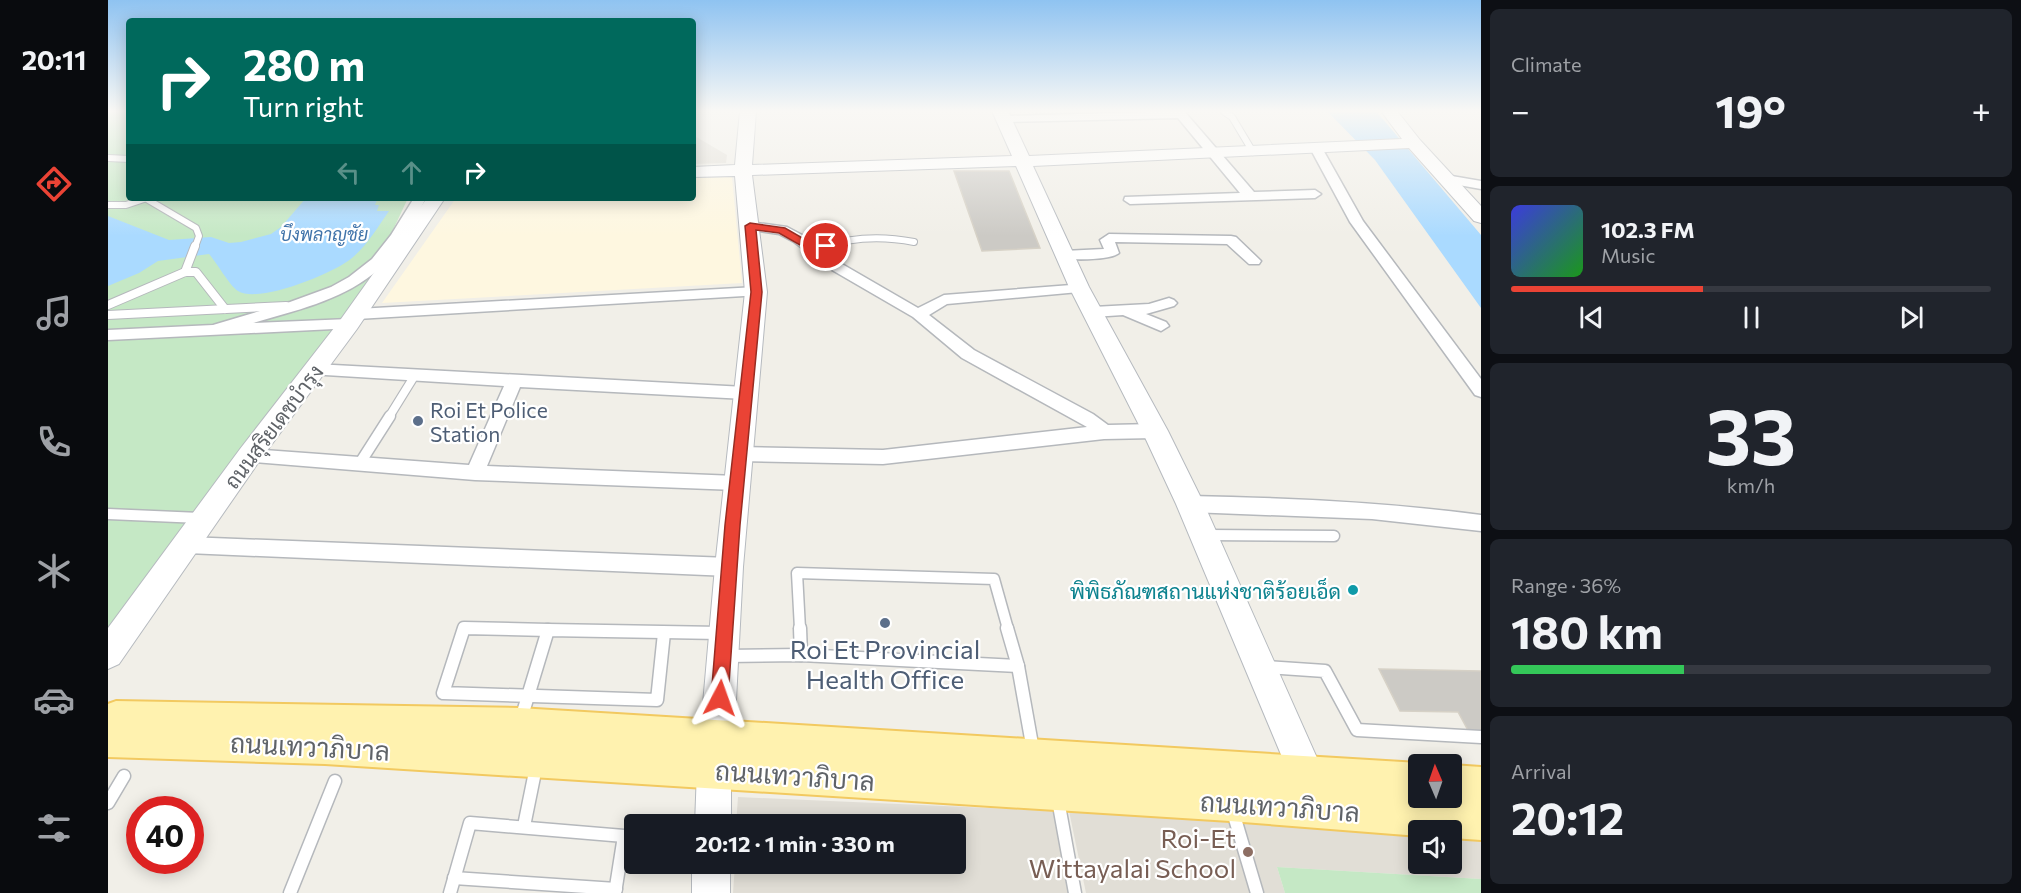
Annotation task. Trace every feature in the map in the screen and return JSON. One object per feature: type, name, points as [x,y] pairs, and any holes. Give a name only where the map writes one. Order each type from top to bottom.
[{"type":"main road","name":"ถนนเทวาภิบาล","points":[[108,719],[528,727],[716,754],[1056,792],[1230,801],[1408,784]]},
{"type":"main road","name":"ถนนเทวาภิบาล","points":[[108,738],[325,745],[528,727]]},
{"type":"main road","name":"ถนนเทวาภิบาล","points":[[716,754],[1034,758],[1313,793],[1481,820]]},
{"type":"main road","points":[[1462,786],[1481,787]]},
{"type":"street","points":[[713,814],[729,567],[756,292],[743,171],[745,153]]},
{"type":"street","points":[[1018,153],[1079,287],[1155,431],[1190,504],[1313,793]]},
{"type":"street","points":[[1214,153],[1250,196]]},
{"type":"street","points":[[696,172],[1227,153]]},
{"type":"street","points":[[1319,153],[1357,222],[1481,391]]},
{"type":"street","points":[[1418,153],[1481,217]]},
{"type":"street","points":[[1446,179],[1481,185]]},
{"type":"street","points":[[1130,200],[1315,194]]},
{"type":"street","points":[[214,330],[294,306],[334,291],[368,270],[398,236],[418,201]]},
{"type":"street","name":"ถนนสุริยเดชบำรุง","points":[[108,654],[249,456],[353,319],[434,201]]},
{"type":"street","points":[[750,226],[782,230],[799,239],[837,267],[918,314],[968,354],[1087,418],[1104,432]]},
{"type":"street","points":[[1064,255],[1112,252],[1107,240],[1109,238],[1232,240],[1254,261]]},
{"type":"street","points":[[918,314],[944,300],[1079,287]]},
{"type":"street","points":[[108,335],[214,330],[756,292]]},
{"type":"street","points":[[1093,312],[1150,309],[1170,303]]},
{"type":"street","points":[[1122,310],[1161,326]]},
{"type":"street","points":[[315,370],[745,393]]},
{"type":"street","points":[[475,473],[515,380]]},
{"type":"street","points":[[739,454],[883,457],[1104,432],[1155,431]]},
{"type":"street","points":[[249,456],[475,473],[736,483]]},
{"type":"street","points":[[1190,504],[1312,506],[1410,513],[1481,523]]},
{"type":"street","points":[[187,544],[729,567]]},
{"type":"street","points":[[711,874],[711,893]]},
{"type":"lane","points":[[108,158],[126,159]]},
{"type":"lane","points":[[108,205],[126,206],[139,201]]},
{"type":"lane","points":[[148,201],[184,219],[196,228],[199,236],[185,272]]},
{"type":"lane","points":[[814,250],[837,242],[871,237],[894,237],[914,242]]},
{"type":"lane","points":[[108,305],[185,272],[196,272],[225,309]]},
{"type":"lane","points":[[108,315],[294,306]]},
{"type":"lane","points":[[360,463],[415,375]]},
{"type":"lane","points":[[108,514],[206,518]]},
{"type":"lane","points":[[1203,535],[1334,536]]},
{"type":"lane","points":[[801,655],[797,573],[994,579],[1018,666],[1034,758]]},
{"type":"lane","points":[[664,633],[657,700],[528,727],[443,693],[464,628],[664,633],[723,645],[801,655],[1018,666]]},
{"type":"lane","points":[[524,826],[528,727],[548,630]]},
{"type":"lane","points":[[1260,667],[1325,670],[1357,730],[1481,737]]},
{"type":"lane","points":[[108,802],[124,776]]},
{"type":"lane","points":[[290,893],[335,781]]},
{"type":"lane","points":[[1056,792],[1075,893]]},
{"type":"lane","points":[[1230,801],[1257,893]]},
{"type":"lane","points":[[450,893],[454,878],[470,823],[624,836],[615,891],[454,878]]},
{"type":"shaded area","points":[[696,153],[723,153],[727,155],[726,163],[696,164]]},
{"type":"shaded area","points":[[732,177],[742,283],[382,303],[454,201],[696,201],[696,178]]},
{"type":"shaded area","points":[[738,797],[1055,811],[1071,893],[733,893],[734,874],[966,874],[966,814],[737,814]]},
{"type":"shaded area","name":"Roi-Et Wittayalai School","points":[[1069,811],[1408,835],[1408,874],[1462,874],[1462,840],[1481,841],[1481,879],[1277,867],[1285,893],[1086,893]]},
{"type":"green space","points":[[108,153],[126,153],[126,201],[407,201],[349,324],[108,654]]},
{"type":"green space","points":[[1277,867],[1481,879],[1481,893],[1285,893]]},
{"type":"water","points":[[1368,153],[1411,153],[1481,235],[1481,308]]},
{"type":"water","name":"บึงพลาญชัย","points":[[303,201],[377,201],[375,205],[379,205],[377,211],[389,211],[366,244],[348,261],[311,280],[277,291],[248,294],[238,291],[209,254],[158,261],[139,273],[108,286],[108,216],[169,240],[211,237],[229,243],[241,242],[271,234],[281,227]]},
{"type":"building","points":[[954,171],[1009,171],[1040,248],[982,251]]},
{"type":"building","points":[[1379,669],[1481,671],[1481,734],[1470,734],[1458,712],[1400,711]]},
{"type":"place","name":"Roi Et Police Station","points":[[418,421]]},
{"type":"place","name":"พิพิธภัณฑสถานแห่งชาติร้อยเอ็ด","points":[[1353,590]]},
{"type":"place","name":"Roi Et Provincial Health Office","points":[[885,623]]},
{"type":"place","name":"Roi-Et Wittayalai School","points":[[1248,852]]},
{"type":"route","points":[[720,698],[732,525],[756,292],[750,226],[782,230],[814,250],[826,246]]}]
